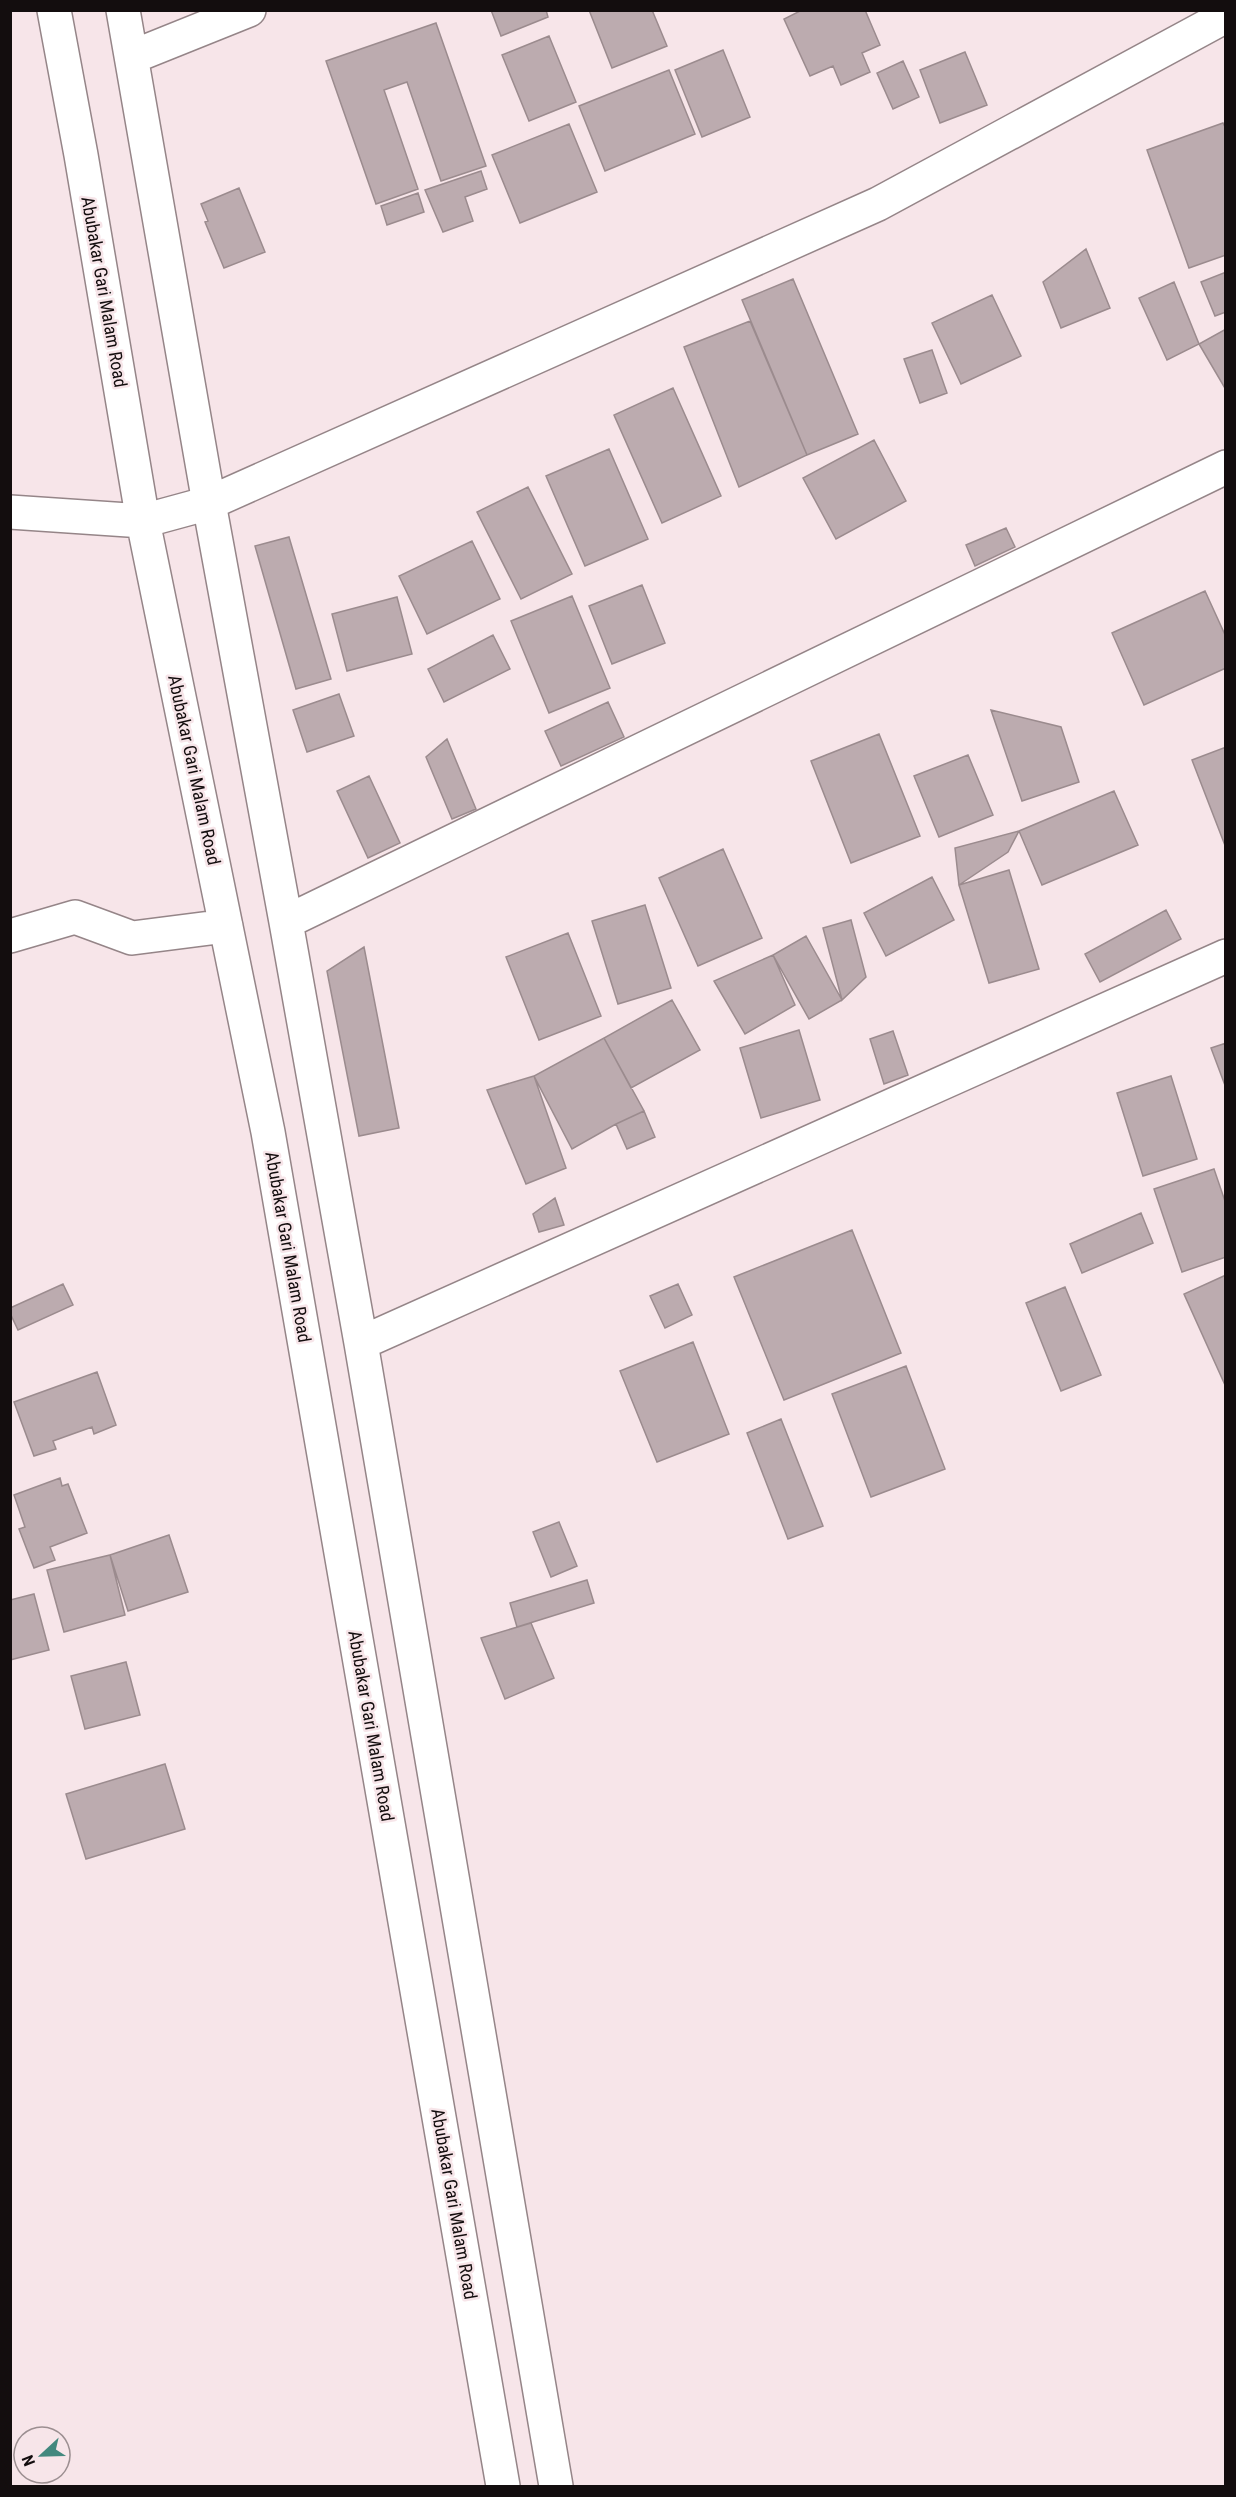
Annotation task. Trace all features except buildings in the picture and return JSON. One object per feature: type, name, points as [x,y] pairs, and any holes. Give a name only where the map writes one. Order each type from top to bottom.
[{"type":"street","name":"Abubakar Gari Malam Road","points":[[54,10],[144,521],[272,1156],[503,2487]]},
{"type":"street","points":[[123,10],[209,503],[361,1342],[556,2487]]},
{"type":"street","points":[[132,57],[249,10]]},
{"type":"street","points":[[10,512],[144,521],[209,503],[878,204],[1226,16]]},
{"type":"street","points":[[286,922],[1226,467]]},
{"type":"street","points":[[10,936],[75,917],[132,938],[226,926]]},
{"type":"street","points":[[361,1342],[1226,956]]}]
